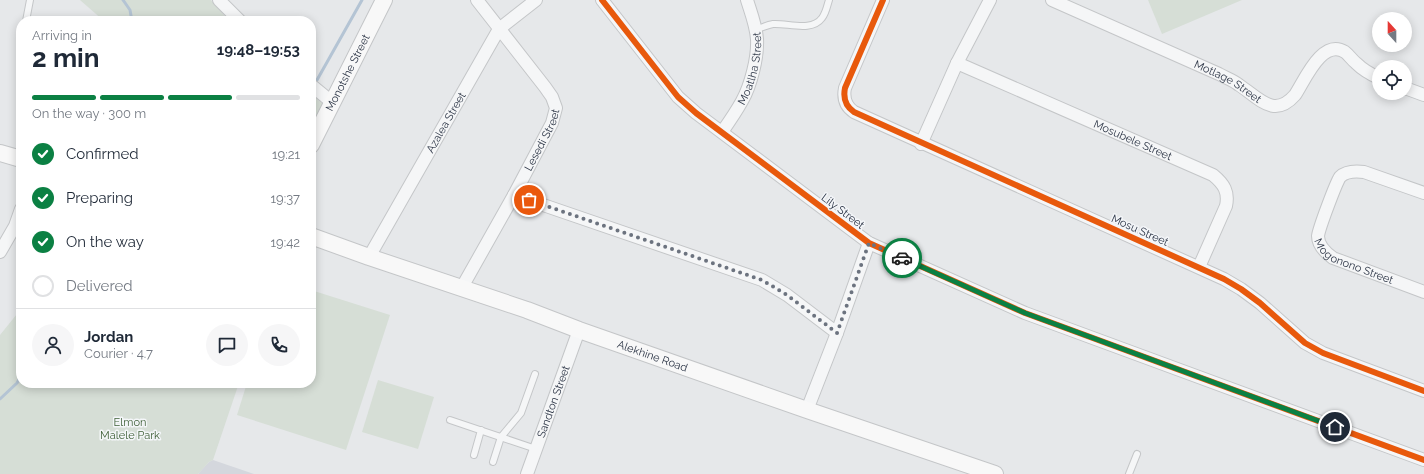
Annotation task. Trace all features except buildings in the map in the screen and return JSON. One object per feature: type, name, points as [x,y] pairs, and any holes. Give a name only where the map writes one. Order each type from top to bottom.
[{"type":"street","points":[[219,0],[235,16]]},
{"type":"street","name":"Monotshe Street","points":[[316,135],[384,0]]},
{"type":"street","name":"Lesedi Street","points":[[461,288],[514,195],[552,123],[556,108],[552,97],[477,0]]},
{"type":"street","name":"Azalea Street","points":[[369,257],[499,29],[536,0]]},
{"type":"street","name":"Lily Street","points":[[602,0],[678,97],[696,113],[869,243],[1025,313],[1424,460]]},
{"type":"street","name":"Moatlha Street","points":[[722,132],[743,100],[755,57],[756,39],[754,21],[747,0]]},
{"type":"street","name":"Mosu Street","points":[[883,0],[847,84],[844,97],[847,106],[854,112],[921,144],[1224,279],[1260,303],[1305,343],[1317,350],[1424,391]]},
{"type":"street","points":[[921,144],[957,63],[990,0]]},
{"type":"street","name":"Motlage Street","points":[[1052,0],[1219,74],[1238,84],[1270,106],[1278,106],[1290,100],[1321,54],[1331,49],[1346,52],[1366,72],[1372,75]]},
{"type":"street","name":"Mosubele Street","points":[[957,63],[1213,175],[1219,180],[1225,187],[1227,198],[1226,206],[1199,267]]},
{"type":"street","points":[[316,89],[333,103]]},
{"type":"street","points":[[1412,91],[1424,95]]},
{"type":"street","points":[[0,153],[16,158]]},
{"type":"street","name":"Mogonono Street","points":[[1424,193],[1364,172],[1355,171],[1346,173],[1340,178],[1318,236],[1325,253],[1333,258],[1424,292]]},
{"type":"street","points":[[514,195],[762,280],[787,295],[837,333]]},
{"type":"street","points":[[0,252],[4,238],[16,223]]},
{"type":"street","name":"Alekhine Road","points":[[316,238],[527,310],[579,330],[807,410],[995,474]]},
{"type":"street","points":[[807,410],[837,333],[869,243]]},
{"type":"street","name":"Sandton Street","points":[[527,474],[579,330]]},
{"type":"lane","points":[[27,16],[30,0]]},
{"type":"lane","points":[[755,30],[773,24],[815,24],[822,19],[829,0]]},
{"type":"lane","points":[[493,462],[501,437],[521,413],[535,374]]},
{"type":"lane","points":[[450,420],[536,449]]},
{"type":"lane","points":[[474,455],[481,430]]},
{"type":"lane","points":[[1129,474],[1137,454]]},
{"type":"shaded area","points":[[213,460],[254,474],[198,474],[209,462]]},
{"type":"green space","points":[[80,0],[211,0],[225,16],[98,16]]},
{"type":"green space","points":[[1148,0],[1242,0],[1162,34]]},
{"type":"green space","points":[[316,98],[323,104],[316,116]]},
{"type":"green space","points":[[316,292],[390,315],[346,450],[237,415],[245,388],[316,388]]},
{"type":"green space","name":"Elmon Malele Park","points":[[16,315],[16,388],[237,388],[213,460],[209,462],[198,474],[0,474],[0,335]]},
{"type":"green space","points":[[378,380],[434,397],[418,449],[362,432]]},
{"type":"waterway","points":[[123,0],[130,10],[131,16]]},
{"type":"waterway","points":[[317,80],[362,0]]},
{"type":"waterway","points":[[0,399],[16,384]]},
{"type":"cycle path","points":[[602,0],[678,97],[696,113],[869,243],[1025,313],[1424,460]]},
{"type":"cycle path","points":[[883,0],[845,88],[845,102],[854,112],[1224,279],[1260,303],[1305,343],[1323,353],[1424,391]]},
{"type":"way so far","points":[[529,200],[762,280],[787,295],[837,333],[869,243],[902,258]]},
{"type":"route","points":[[902,258],[1025,313],[1335,427]]}]
